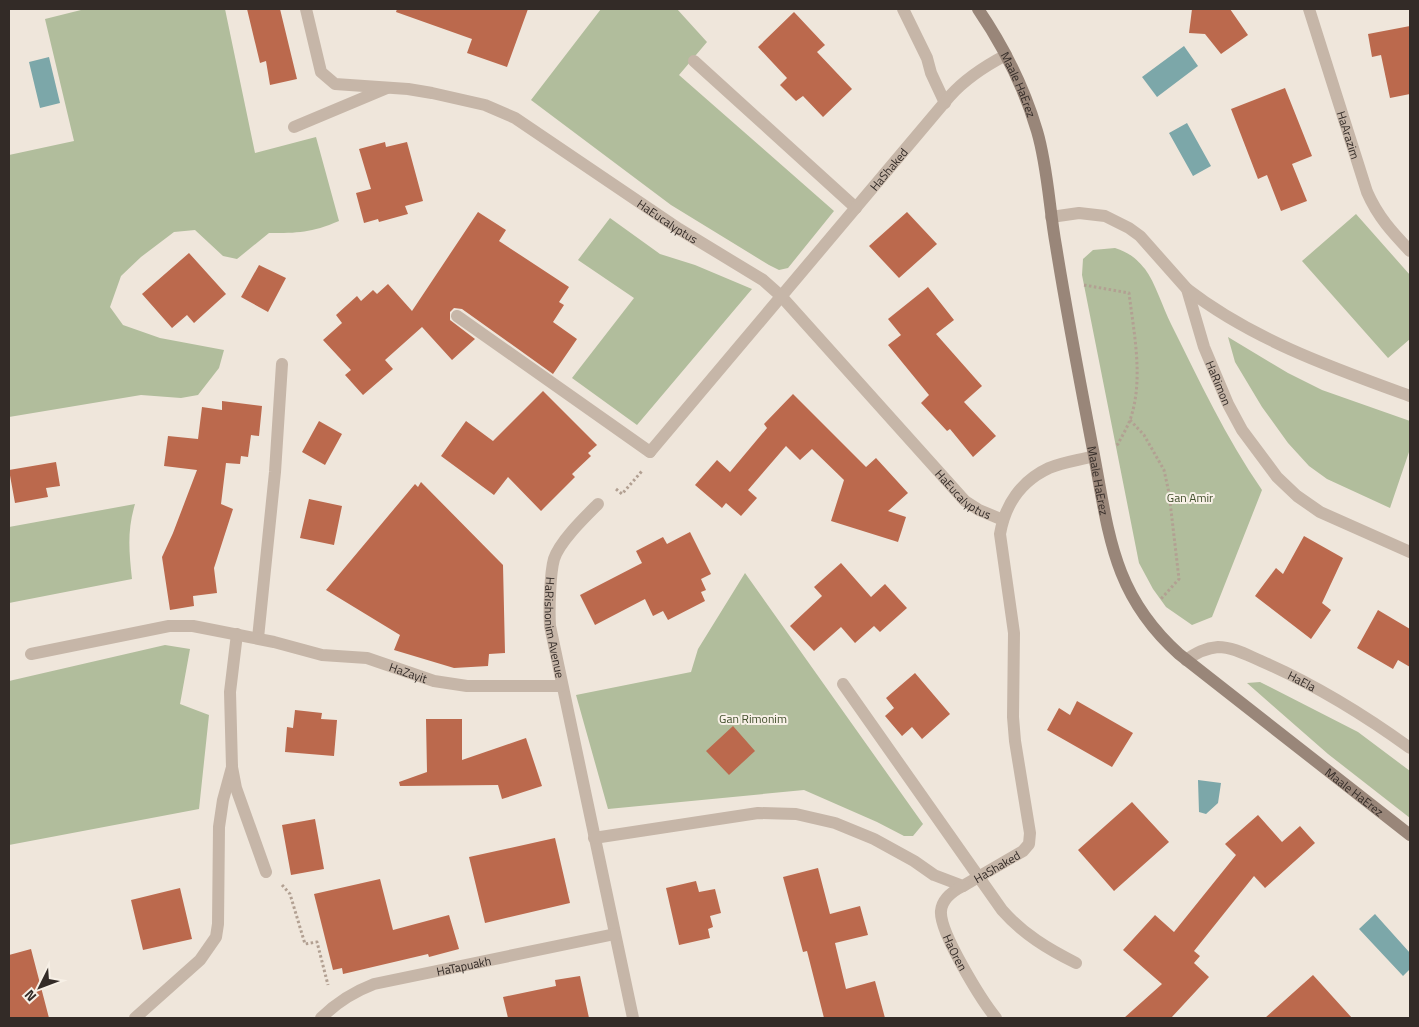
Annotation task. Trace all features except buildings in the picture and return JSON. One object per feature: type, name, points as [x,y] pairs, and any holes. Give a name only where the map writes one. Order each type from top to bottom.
[{"type":"main road","name":"Maale HaErez","points":[[978,9],[1006,55],[1024,92],[1037,132],[1042,153],[1061,280],[1110,538],[1127,588],[1145,618],[1164,640],[1186,660],[1410,836]]},
{"type":"street","name":"HaEucalyptus","points":[[306,9],[321,72],[335,84],[416,90],[468,100],[515,118],[679,229],[763,280],[781,296],[965,501],[979,510],[1003,520]]},
{"type":"street","points":[[903,9],[927,58],[931,73],[945,103]]},
{"type":"street","name":"HaArazim","points":[[1309,9],[1367,192],[1375,210],[1386,226],[1410,251]]},
{"type":"street","name":"HaShaked","points":[[781,296],[967,79],[1006,55]]},
{"type":"street","points":[[694,61],[856,208]]},
{"type":"street","points":[[294,128],[387,88]]},
{"type":"street","name":"HaRimon","points":[[1051,217],[1079,212],[1105,216],[1129,228],[1151,247],[1187,290],[1204,347],[1228,404],[1242,430],[1277,477],[1297,496],[1320,512],[1410,552]]},
{"type":"street","points":[[1187,290],[1209,306],[1267,338],[1334,367],[1410,396]]},
{"type":"street","points":[[457,316],[650,452],[781,296]]},
{"type":"street","points":[[258,638],[275,472],[282,364]]},
{"type":"street","name":"HaShaked","points":[[594,838],[758,813],[796,814],[835,823],[874,839],[914,861],[934,875],[963,886],[1022,851],[1029,844],[1030,833],[1014,725],[1014,633],[1000,534],[1008,506],[1016,493],[1029,481],[1050,468],[1094,456]]},
{"type":"street","name":"HaRishonim Avenue","points":[[598,504],[579,523],[554,559],[549,611],[550,626],[561,686],[633,1018]]},
{"type":"street","name":"HaZayit","points":[[31,654],[170,626],[193,626],[258,638],[322,655],[367,658],[434,681],[466,686],[561,686]]},
{"type":"street","points":[[237,634],[230,692],[232,766],[236,788],[266,872]]},
{"type":"street","name":"HaEla","points":[[1186,660],[1197,653],[1218,647],[1238,651],[1330,695],[1374,722],[1410,748]]},
{"type":"street","points":[[843,684],[1002,910],[1041,945],[1076,963]]},
{"type":"street","points":[[134,1018],[200,960],[216,937],[218,924],[219,828],[223,800],[232,766]]},
{"type":"street","name":"HaOren","points":[[963,886],[954,890],[944,902],[941,912],[945,931],[974,986],[996,1018]]},
{"type":"street","name":"HaTapuakh","points":[[321,1018],[354,992],[374,984],[614,934]]},
{"type":"path","points":[[1061,280],[1129,293],[1137,366],[1135,397],[1130,420],[1118,444],[1094,456]]},
{"type":"path","points":[[1130,420],[1144,435],[1164,470],[1169,493],[1180,579],[1145,618]]},
{"type":"path","points":[[598,504],[614,488],[622,494],[647,465],[650,452]]},
{"type":"path","points":[[266,872],[280,882],[290,894],[305,944],[317,942],[334,1006]]},
{"type":"green space","points":[[85,9],[225,9],[255,153],[316,137],[339,221],[304,232],[269,233],[237,259],[223,256],[195,230],[174,232],[141,257],[121,276],[110,307],[123,325],[160,338],[224,350],[219,368],[198,395],[181,398],[141,395],[9,417],[9,155],[74,141],[45,19]]},
{"type":"green space","points":[[601,9],[677,9],[707,42],[679,75],[834,211],[788,268],[779,270],[769,265],[671,205],[531,100]]},
{"type":"green space","points":[[1356,214],[1410,275],[1410,339],[1388,358],[1302,261]]},
{"type":"green space","points":[[610,218],[660,254],[695,265],[752,289],[637,425],[572,378],[634,298],[578,260]]},
{"type":"green space","name":"Gan Amir","points":[[1115,248],[1135,258],[1149,274],[1171,324],[1214,408],[1262,490],[1212,617],[1192,625],[1166,607],[1153,589],[1139,563],[1082,275],[1083,259],[1093,250]]},
{"type":"green space","points":[[1228,337],[1288,373],[1322,390],[1410,421],[1410,449],[1390,508],[1327,479],[1309,466],[1288,443],[1262,407],[1235,362]]},
{"type":"green space","points":[[135,504],[129,541],[132,579],[9,603],[9,527]]},
{"type":"green space","name":"Gan Rimonim","points":[[745,573],[923,824],[913,836],[904,836],[804,790],[608,809],[576,695],[691,672],[698,649]]},
{"type":"green space","points":[[165,645],[190,649],[180,704],[209,715],[199,809],[9,845],[9,681]]},
{"type":"green space","points":[[1260,682],[1358,732],[1410,771],[1410,818],[1328,754],[1247,683]]},
{"type":"water","points":[[1184,46],[1198,66],[1157,97],[1142,77]]},
{"type":"water","points":[[49,57],[60,103],[40,108],[29,62]]},
{"type":"water","points":[[1187,123],[1211,166],[1193,176],[1169,133]]},
{"type":"water","points":[[1198,780],[1221,783],[1218,803],[1206,814],[1199,812]]},
{"type":"water","points":[[1375,914],[1410,953],[1410,969],[1403,976],[1359,929]]}]
